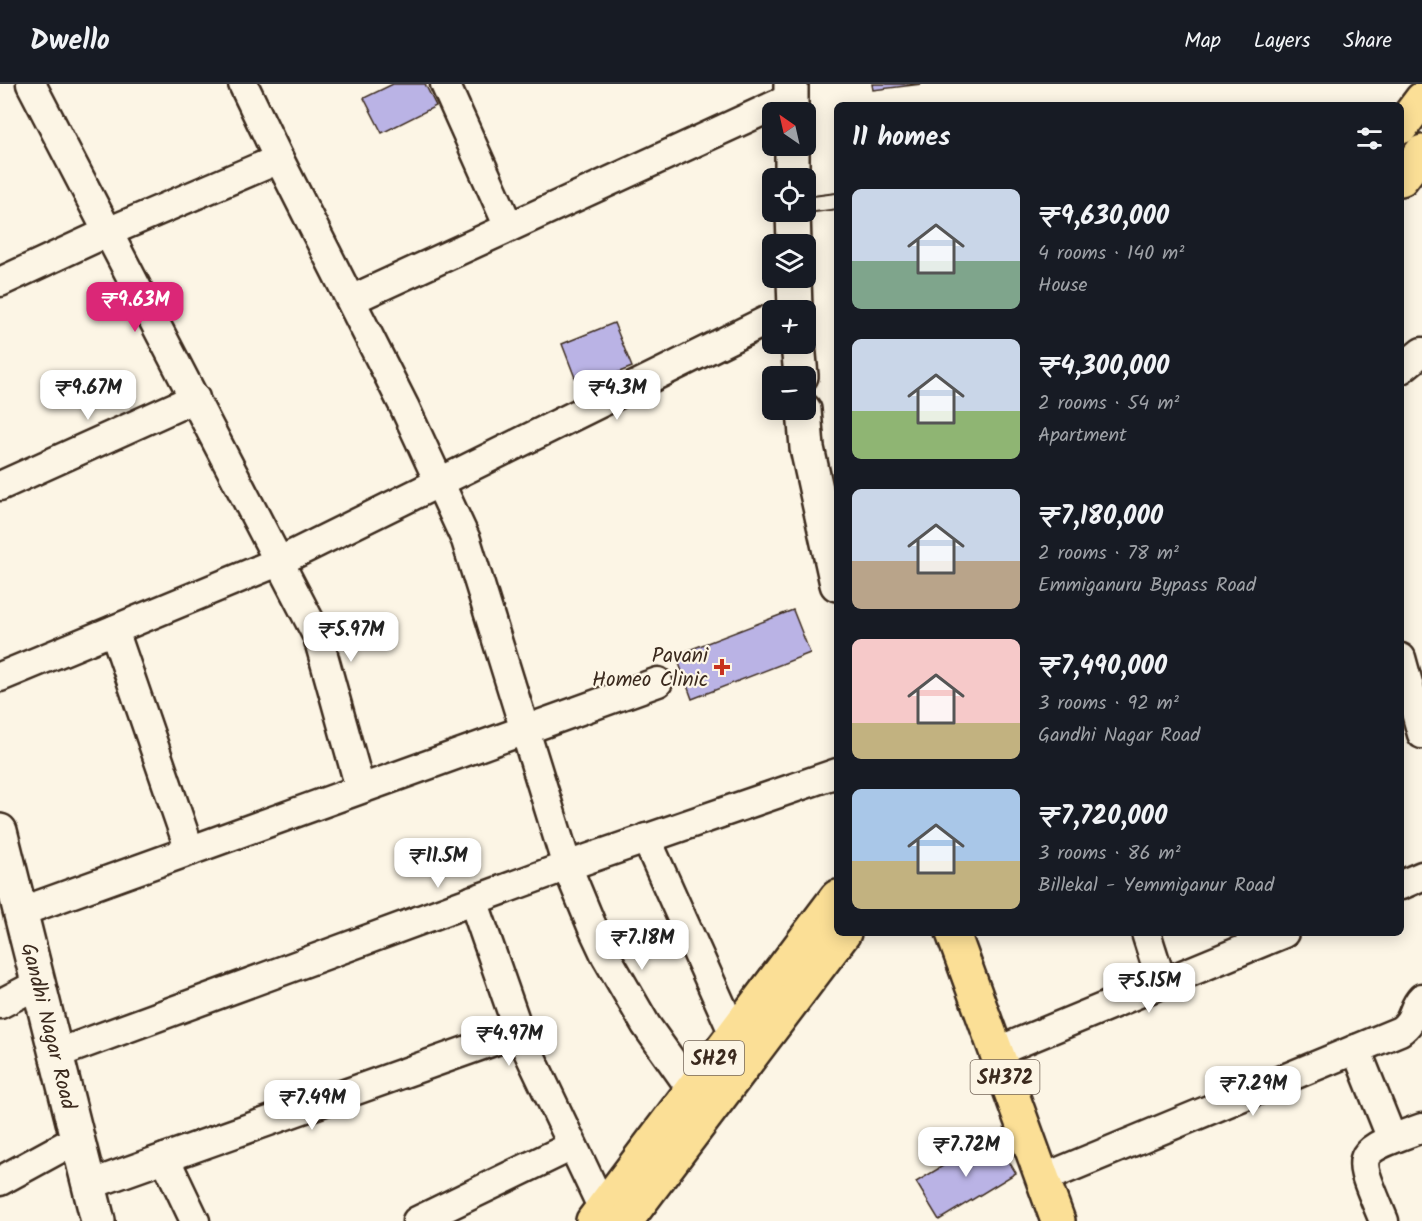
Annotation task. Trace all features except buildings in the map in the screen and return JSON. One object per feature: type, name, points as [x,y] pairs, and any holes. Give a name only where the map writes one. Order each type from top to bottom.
[{"type":"main road","points":[[1404,123],[1422,99]]},
{"type":"main road","points":[[1404,175],[1422,152]]},
{"type":"main road","name":"SH29","points":[[607,1217],[733,1032],[834,901]]},
{"type":"main road","name":"SH29","points":[[607,1217],[841,936]]},
{"type":"main road","name":"SH372","points":[[954,936],[1058,1221]]},
{"type":"street","points":[[32,84],[318,637],[360,788]]},
{"type":"street","points":[[243,84],[351,300],[466,540],[567,866],[606,956],[646,1025],[692,1090]]},
{"type":"street","points":[[445,84],[509,227]]},
{"type":"street","points":[[351,300],[791,98]]},
{"type":"street","points":[[0,282],[108,232],[279,159]]},
{"type":"street","points":[[0,677],[280,561],[762,319]]},
{"type":"street","points":[[1404,367],[1422,352]]},
{"type":"street","points":[[0,486],[195,398]]},
{"type":"street","points":[[805,420],[807,448],[834,570]]},
{"type":"street","points":[[114,630],[190,851]]},
{"type":"street","points":[[1404,668],[1422,734]]},
{"type":"street","points":[[20,912],[658,682]]},
{"type":"street","points":[[56,1054],[567,866],[834,774]]},
{"type":"street","name":"Gandhi Nagar Road","points":[[0,831],[98,1221]]},
{"type":"street","points":[[646,838],[733,1032]]},
{"type":"street","points":[[1404,884],[1422,876]]},
{"type":"street","points":[[473,900],[519,1032],[607,1217]]},
{"type":"street","points":[[1147,936],[1162,983]]},
{"type":"street","points":[[996,1052],[1277,936]]},
{"type":"street","points":[[0,1004],[38,984]]},
{"type":"street","points":[[1042,1179],[1356,1049],[1410,1024],[1417,1004],[1422,998]]},
{"type":"street","points":[[89,1185],[519,1032]]},
{"type":"street","points":[[1356,1049],[1392,1139]]},
{"type":"street","points":[[1384,1221],[1365,1173],[1363,1163],[1367,1152],[1376,1144],[1422,1128]]},
{"type":"street","points":[[0,1181],[77,1139]]},
{"type":"street","points":[[417,1221],[572,1146]]},
{"type":"street","points":[[165,1158],[195,1221]]},
{"type":"lane","points":[[816,204],[834,201]]},
{"type":"place","name":"Pavani Homeo Clinic","points":[[722,667]]}]
